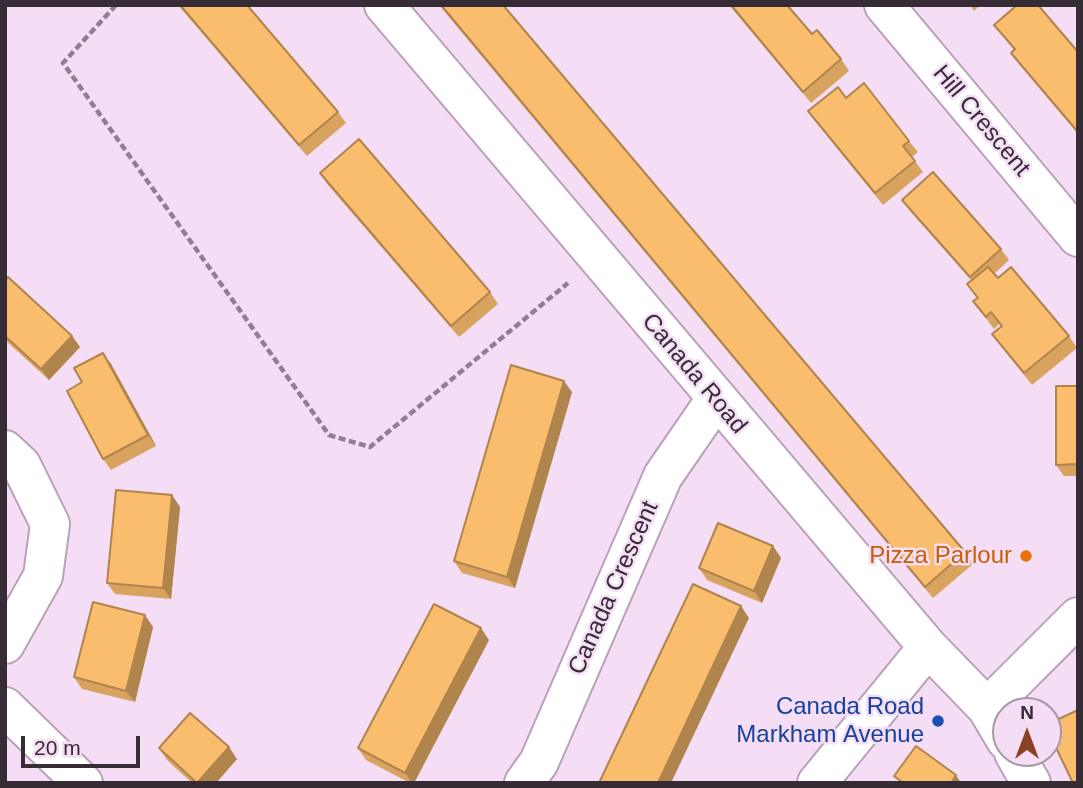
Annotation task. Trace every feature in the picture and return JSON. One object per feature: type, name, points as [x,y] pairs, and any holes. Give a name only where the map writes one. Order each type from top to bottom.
[{"type":"street","name":"Canada Road","points":[[384,5],[716,399],[992,718]]},
{"type":"street","name":"Hill Crescent","points":[[884,5],[1078,237]]},
{"type":"street","name":"Canada Crescent","points":[[524,783],[539,762],[663,476],[716,399]]},
{"type":"street","points":[[5,450],[21,465],[50,524],[43,576],[5,643]]},
{"type":"street","points":[[1017,697],[1078,617]]},
{"type":"street","points":[[817,783],[928,647]]},
{"type":"street","points":[[5,706],[83,783]]},
{"type":"street","points":[[1021,767],[1031,783]]},
{"type":"path","points":[[116,5],[63,63],[329,435],[370,447],[598,259]]},
{"type":"building","points":[[180,5],[247,5],[338,112],[299,145]]},
{"type":"building","points":[[441,5],[503,5],[965,552],[925,587]]},
{"type":"building","points":[[731,5],[787,5],[812,34],[817,30],[841,59],[803,92]]},
{"type":"building","points":[[1017,5],[1038,5],[1078,52],[1078,132],[1011,53],[1015,49],[994,25]]},
{"type":"building","points":[[864,83],[909,141],[903,146],[915,161],[875,193],[808,111],[838,87],[846,98]]},
{"type":"building","points":[[359,139],[490,292],[451,326],[320,173]]},
{"type":"building","points":[[933,172],[1001,249],[970,277],[902,200]]},
{"type":"building","points":[[988,267],[998,278],[1011,267],[1069,336],[1024,373],[992,334],[1002,326],[991,312],[986,317],[973,301],[978,298],[967,284]]},
{"type":"building","points":[[8,277],[72,336],[41,369],[5,336],[5,281]]},
{"type":"building","points":[[103,353],[148,435],[103,459],[67,391],[82,382],[74,368]]},
{"type":"building","points":[[511,365],[564,381],[507,577],[454,561]]},
{"type":"building","points":[[1056,386],[1078,386],[1078,464],[1056,465]]},
{"type":"building","points":[[116,490],[172,495],[163,588],[107,583]]},
{"type":"building","points":[[718,523],[773,546],[754,591],[699,568]]},
{"type":"building","points":[[693,584],[741,606],[658,783],[599,783]]},
{"type":"building","points":[[93,602],[145,615],[126,691],[74,677]]},
{"type":"building","points":[[434,604],[481,628],[405,773],[358,748]]},
{"type":"building","points":[[1078,710],[1078,783],[1073,783],[1062,760],[1062,717]]},
{"type":"building","points":[[190,713],[229,747],[197,783],[159,748]]},
{"type":"building","points":[[916,746],[956,775],[951,783],[903,783],[894,776]]},
{"type":"place","name":"Pizza Parlour","points":[[1026,556]]},
{"type":"place","name":"Canada Road Markham Avenue","points":[[938,721]]}]
